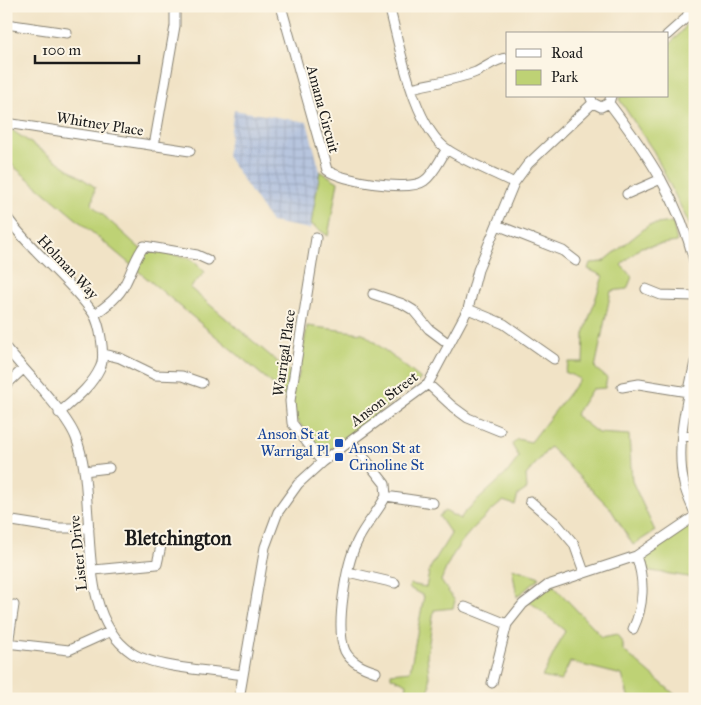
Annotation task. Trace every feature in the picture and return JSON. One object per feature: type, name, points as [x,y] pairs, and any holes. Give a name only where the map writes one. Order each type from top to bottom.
[{"type":"street","points":[[154,146],[175,26],[175,6]]},
{"type":"street","name":"Amana Circuit","points":[[281,6],[327,170],[338,177],[410,186],[425,180],[447,149]]},
{"type":"street","points":[[389,6],[411,88],[425,123],[447,149],[514,183]]},
{"type":"street","points":[[668,34],[685,19],[693,6]]},
{"type":"street","points":[[6,24],[67,33]]},
{"type":"street","points":[[411,88],[476,72],[499,59],[506,58]]},
{"type":"street","points":[[591,100],[601,107],[610,100],[646,152],[685,228],[695,265]]},
{"type":"street","name":"Anson Street","points":[[239,699],[263,556],[278,512],[298,484],[322,462],[428,384],[468,308],[478,270],[514,183],[528,164],[591,100]]},
{"type":"street","name":"Whitney Place","points":[[6,123],[190,151]]},
{"type":"street","points":[[627,194],[661,179]]},
{"type":"street","name":"Holman Way","points":[[6,216],[20,237],[72,289],[94,315],[104,354]]},
{"type":"street","points":[[497,226],[563,251],[576,261]]},
{"type":"street","name":"Warrigal Place","points":[[316,238],[290,401],[292,423],[322,462]]},
{"type":"street","points":[[94,315],[117,297],[136,257],[144,246],[197,255],[208,260]]},
{"type":"street","points":[[646,289],[661,295],[695,296]]},
{"type":"street","points":[[373,294],[403,304],[413,310],[429,329],[449,344]]},
{"type":"street","points":[[468,308],[504,324],[554,359]]},
{"type":"street","name":"Lister Drive","points":[[6,348],[59,412],[76,438],[84,471],[88,528],[97,603],[109,632],[132,654],[162,664],[244,675]]},
{"type":"street","points":[[59,412],[85,390],[101,367],[104,354],[120,358],[155,375],[182,376],[202,383]]},
{"type":"street","points":[[492,683],[507,624],[523,604],[548,584],[636,556],[695,515],[683,480],[681,452],[688,392],[695,362]]},
{"type":"street","points":[[6,385],[23,369]]},
{"type":"street","points":[[428,384],[468,418],[500,431]]},
{"type":"street","points":[[622,387],[639,384],[688,392]]},
{"type":"street","points":[[683,436],[695,437]]},
{"type":"street","points":[[351,441],[384,484],[386,496],[357,542],[342,601],[341,635],[346,652],[359,666],[376,672]]},
{"type":"street","points":[[84,471],[109,468]]},
{"type":"street","points":[[386,496],[433,503]]},
{"type":"street","points":[[530,501],[557,524],[574,544],[584,572]]},
{"type":"street","points":[[6,520],[57,528],[88,528]]},
{"type":"street","points":[[94,570],[157,564],[161,546]]},
{"type":"street","points":[[633,629],[642,599],[643,574],[636,556]]},
{"type":"street","points":[[348,572],[395,583]]},
{"type":"street","points":[[14,605],[7,644],[69,650],[109,632]]},
{"type":"street","points":[[465,607],[507,624]]},
{"type":"shaded area","points":[[234,110],[307,122],[320,171],[310,229],[271,222],[227,156]]},
{"type":"green space","points":[[695,10],[695,234],[654,152],[619,99],[668,98],[668,46],[683,30]]},
{"type":"green space","points":[[6,126],[95,187],[92,205],[144,252],[148,250],[190,258],[205,272],[190,288],[298,379],[307,326],[363,333],[421,379],[324,456],[296,419],[281,391],[6,160]]},
{"type":"green space","points":[[320,171],[338,182],[328,236],[311,224]]},
{"type":"green space","points":[[673,222],[677,242],[641,247],[621,265],[632,277],[627,289],[611,291],[595,368],[607,378],[605,388],[592,389],[575,415],[598,433],[629,435],[632,481],[655,531],[633,545],[610,508],[550,447],[526,475],[527,489],[518,495],[515,505],[503,501],[466,536],[452,556],[441,581],[455,601],[453,608],[434,610],[427,655],[430,687],[424,699],[405,699],[407,684],[391,677],[391,673],[410,671],[424,596],[409,588],[410,584],[426,587],[430,568],[451,534],[439,516],[445,511],[460,519],[465,512],[506,474],[519,457],[512,445],[517,439],[531,442],[580,379],[565,372],[569,362],[583,362],[584,334],[603,276],[588,269],[590,263],[603,262],[649,225]]},
{"type":"green space","points":[[695,521],[695,578],[645,570],[641,556]]},
{"type":"green space","points":[[512,568],[540,577],[517,597]]},
{"type":"green space","points":[[552,584],[602,637],[617,634],[623,644],[623,650],[680,699],[629,699],[622,675],[570,662],[561,681],[542,677],[565,631],[529,601]]},
{"type":"place","name":"Anson St at Warrigal Pl","points":[[339,443]]},
{"type":"place","name":"Anson St at Crinoline St","points":[[339,457]]},
{"type":"district","name":"Bletchington","points":[[178,538]]}]
